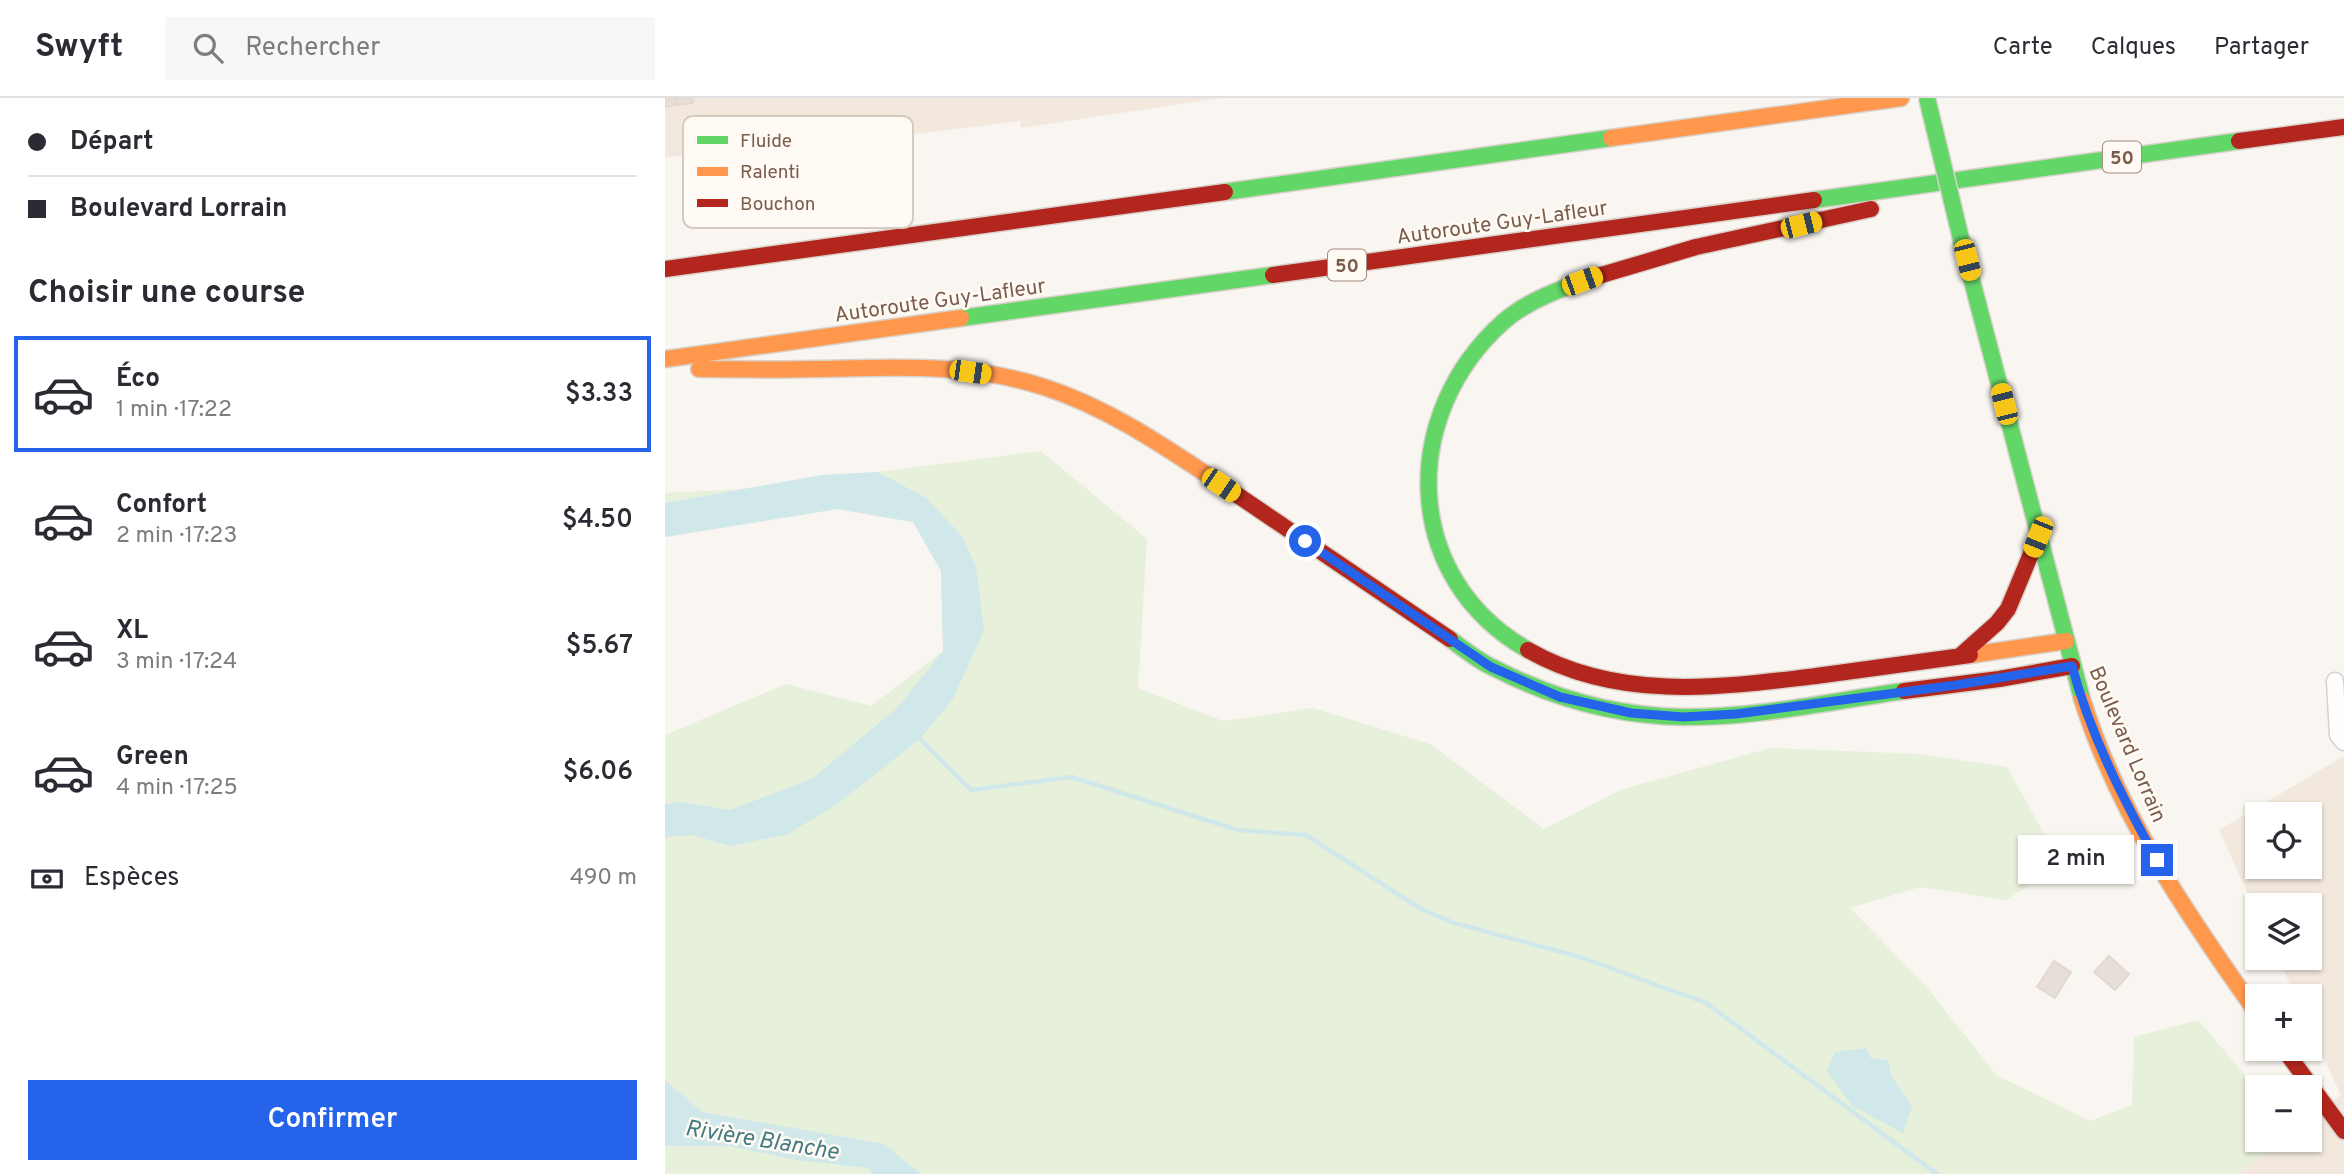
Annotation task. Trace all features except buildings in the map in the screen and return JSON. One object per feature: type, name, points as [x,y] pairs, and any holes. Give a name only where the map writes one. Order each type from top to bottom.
[{"type":"main road","points":[[1864,103],[1885,98]]},
{"type":"main road","points":[[665,269],[1901,98]]},
{"type":"main road","name":"Boulevard Lorrain","points":[[1927,98],[2038,537],[2085,707],[2145,839],[2191,918],[2245,996]]},
{"type":"main road","name":"Autoroute Guy-Lafleur","points":[[665,359],[2344,127]]},
{"type":"main road","points":[[2030,170],[1672,253],[1609,271],[1554,292],[1506,320],[1475,349],[1448,391],[1437,416],[1430,444],[1427,484],[1436,538],[1452,575],[1474,608],[1514,643],[1553,663],[1608,680],[1688,688],[1739,685],[2066,641]]},
{"type":"main road","points":[[665,368],[933,369],[1008,378],[1060,392],[1117,418],[1158,442],[1491,667],[1543,691],[1596,707],[1648,715],[1716,715],[1956,685],[2072,666]]},
{"type":"main road","points":[[1961,655],[1991,629],[2008,609],[2038,537]]},
{"type":"main road","points":[[2293,1061],[2344,1131]]},
{"type":"street","points":[[2335,681],[2338,735],[2344,742]]},
{"type":"shaded area","points":[[665,98],[1220,98],[1021,128],[1020,121],[913,134],[913,116],[683,116],[683,155],[665,158]]},
{"type":"shaded area","points":[[2344,756],[2344,1174],[2238,1174],[2266,1152],[2322,1152],[2322,1110],[2341,1095],[2322,1054],[2322,984],[2290,984],[2284,970],[2322,970],[2322,893],[2248,893],[2219,830],[2245,815],[2245,879],[2322,879],[2322,802],[2266,802]]},
{"type":"green space","points":[[1041,451],[1147,539],[1138,688],[1223,721],[1313,708],[1430,744],[1544,829],[1623,789],[1771,748],[1919,754],[2007,767],[2061,864],[2006,900],[1920,887],[1850,908],[1926,986],[1996,1075],[2090,1121],[2132,1105],[2134,1037],[2198,1020],[2245,1075],[2245,1152],[2266,1152],[2238,1174],[665,1174],[665,735],[786,684],[871,706],[943,651],[941,571],[913,522],[837,509],[665,537],[665,493],[742,489],[823,475],[878,472]]},
{"type":"water","points":[[878,472],[926,498],[962,536],[976,567],[984,630],[953,699],[920,739],[836,805],[788,834],[730,846],[692,835],[665,837],[665,804],[680,802],[730,810],[813,778],[898,707],[943,651],[941,571],[913,522],[837,509],[665,537],[665,503],[823,475]]},
{"type":"water","points":[[1866,1048],[1871,1058],[1888,1060],[1891,1075],[1912,1106],[1903,1133],[1852,1106],[1827,1071],[1835,1052]]},
{"type":"water","name":"Rivière Blanche","points":[[665,1080],[702,1112],[884,1144],[921,1174],[873,1174],[868,1168],[797,1160],[729,1146],[665,1146]]},
{"type":"waterway","points":[[920,739],[971,790],[1072,777],[1237,830],[1306,835],[1421,909],[1454,923],[1580,957],[1706,1003],[1937,1174]]},
{"type":"traffic: fast","points":[[1927,98],[1962,243]]},
{"type":"traffic: fast","points":[[1225,192],[1611,138]]},
{"type":"traffic: fast","points":[[1814,200],[2239,141]]},
{"type":"traffic: fast","points":[[1962,243],[2082,699]]},
{"type":"traffic: fast","points":[[961,318],[1273,275]]},
{"type":"traffic: fast","points":[[1528,650],[1486,619],[1456,581],[1437,539],[1429,494],[1432,448],[1445,402],[1469,360],[1503,322],[1536,300],[1598,276]]},
{"type":"traffic: fast","points":[[1450,639],[1488,665],[1539,688],[1609,709],[1658,716],[1738,715],[1904,691]]},
{"type":"traffic: slow","points":[[1611,138],[1901,98]]},
{"type":"traffic: slow","points":[[665,359],[961,318]]},
{"type":"traffic: slow","points":[[699,369],[928,368],[1015,379],[1068,396],[1114,417],[1221,484]]},
{"type":"traffic: slow","points":[[1970,655],[2066,641]]},
{"type":"traffic: slow","points":[[2082,699],[2097,742],[2135,823],[2181,901],[2245,996]]},
{"type":"traffic: jam","points":[[2239,141],[2344,127]]},
{"type":"traffic: jam","points":[[665,269],[1225,192]]},
{"type":"traffic: jam","points":[[1273,275],[1814,200]]},
{"type":"traffic: jam","points":[[1598,276],[1696,247],[1871,209]]},
{"type":"traffic: jam","points":[[1221,484],[1450,639]]},
{"type":"traffic: jam","points":[[1961,655],[1997,623],[2008,609],[2038,537]]},
{"type":"traffic: jam","points":[[1528,650],[1562,666],[1597,677],[1632,684],[1669,687],[1742,684],[1970,655]]},
{"type":"traffic: jam","points":[[1904,691],[1999,679],[2072,666]]},
{"type":"traffic: jam","points":[[2293,1061],[2344,1131]]},
{"type":"route","points":[[1305,541],[1491,667],[1560,697],[1631,713],[1683,717],[1736,714],[1956,685],[2072,666],[2109,766],[2157,860]]}]
